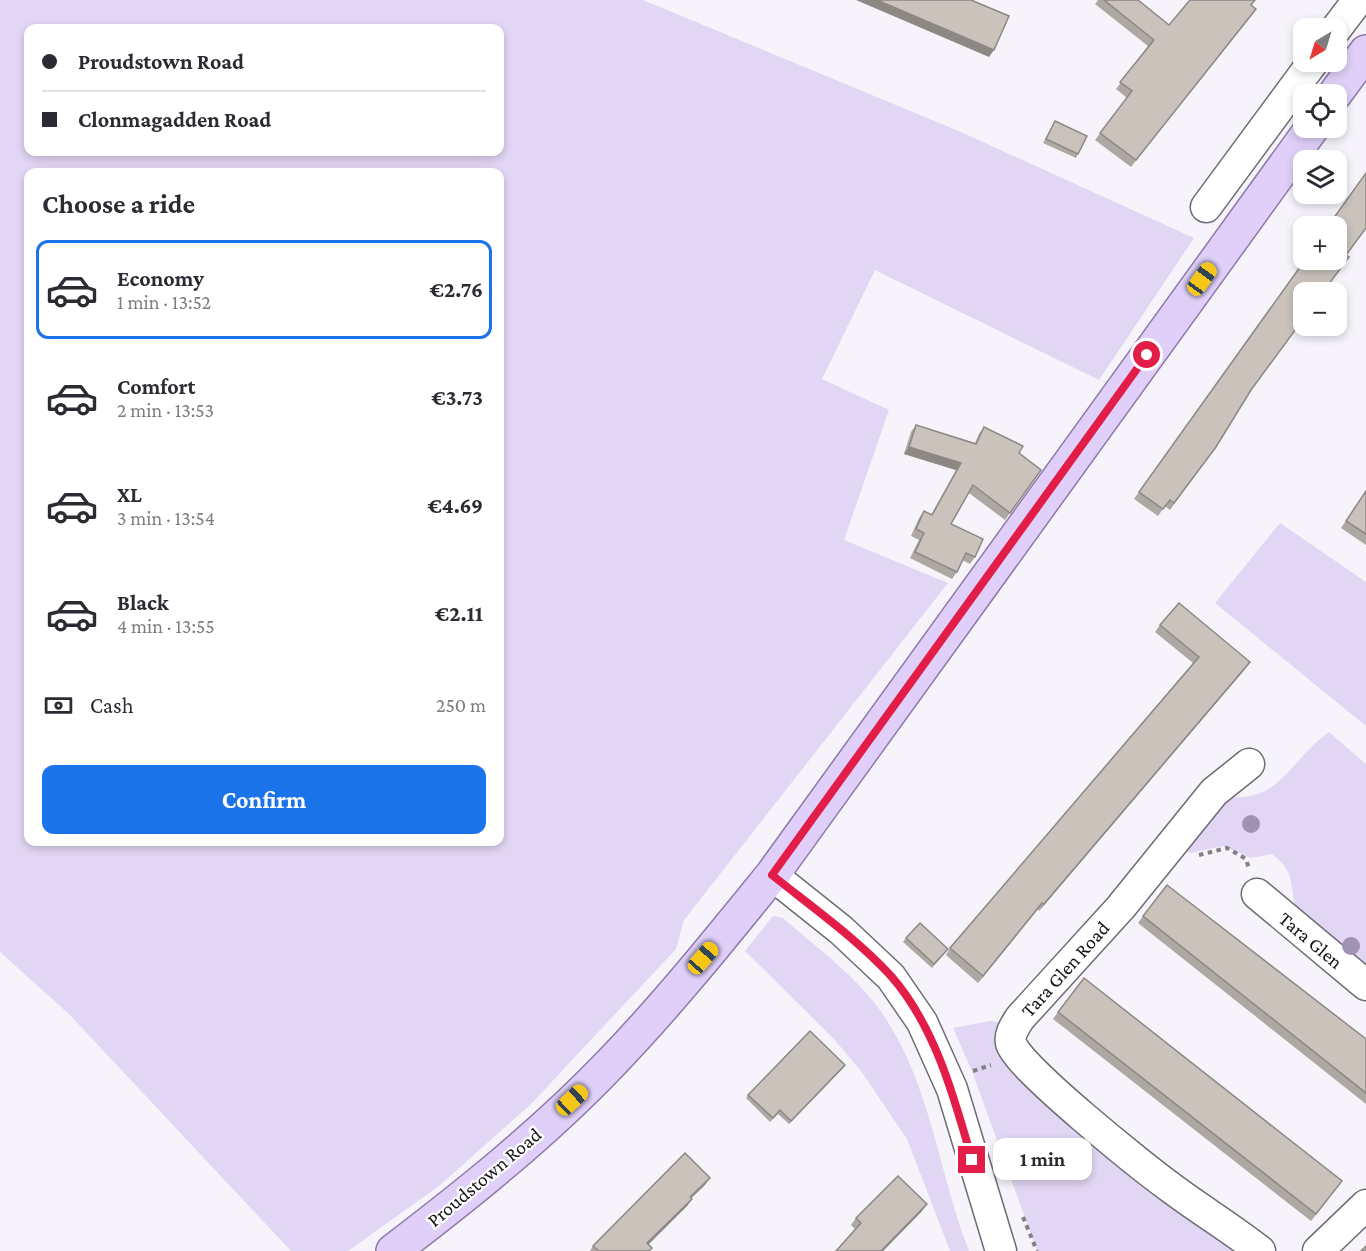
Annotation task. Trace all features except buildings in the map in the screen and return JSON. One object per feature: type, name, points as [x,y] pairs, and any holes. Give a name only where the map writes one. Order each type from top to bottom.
[{"type":"main road","points":[[1342,84],[1366,52]]},
{"type":"main road","name":"Proudstown Road","points":[[393,1251],[493,1173],[609,1065],[715,945],[772,875],[1305,138]]},
{"type":"street","points":[[1344,18],[1358,0]]},
{"type":"street","points":[[1206,207],[1293,100]]},
{"type":"street","name":"Tara Glen Road","points":[[1249,764],[1214,792],[1121,907],[1020,1018],[1012,1031],[1011,1043],[1017,1056],[1038,1077],[1168,1186],[1260,1251]]},
{"type":"street","points":[[772,875],[841,930],[891,977],[922,1022],[952,1089],[1001,1251]]},
{"type":"street","name":"Tara Glen","points":[[1257,894],[1366,985]]},
{"type":"street","points":[[1318,1251],[1366,1204]]},
{"type":"path","points":[[1173,843],[1191,856],[1227,848],[1246,859],[1257,894]]},
{"type":"path","points":[[972,1071],[1000,1062]]},
{"type":"shaded area","points":[[0,0],[643,0],[961,132],[1194,238],[1099,380],[875,270],[822,379],[889,410],[844,540],[948,583],[684,920],[676,949],[531,1104],[439,1186],[348,1251],[291,1251],[69,1014],[0,952]]},
{"type":"shaded area","points":[[1280,523],[1366,582],[1366,726],[1215,603]]},
{"type":"shaded area","points":[[1329,732],[1366,764],[1366,971],[1302,918],[1295,903],[1286,868],[1272,854],[1251,858],[1223,846],[1191,853],[1180,849],[1227,797],[1246,797],[1261,793],[1273,786]]},
{"type":"shaded area","points":[[773,916],[783,918],[850,976],[874,1002],[900,1043],[924,1101],[969,1251],[950,1251],[907,1139],[861,1071],[833,1038],[745,951]]},
{"type":"shaded area","points":[[990,1021],[1004,1023],[1001,1048],[1008,1066],[1109,1150],[1241,1251],[1037,1251],[972,1071],[953,1028]]},
{"type":"route","points":[[972,1160],[952,1089],[922,1022],[891,977],[841,930],[772,875],[1147,355]]}]
